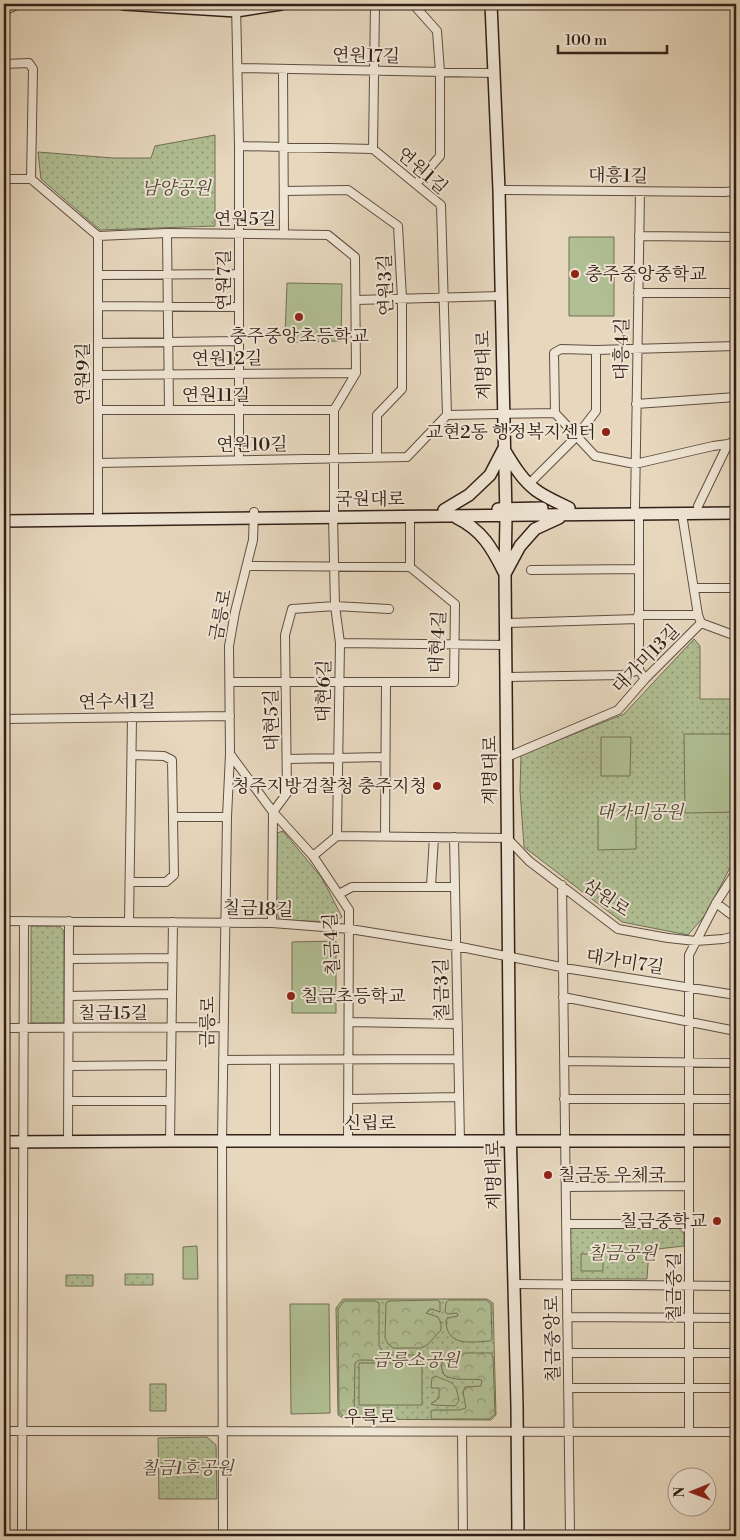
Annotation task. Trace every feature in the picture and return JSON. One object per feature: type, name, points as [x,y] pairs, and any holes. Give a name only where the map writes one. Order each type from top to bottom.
[{"type":"street","points":[[4,11],[18,4]]},
{"type":"street","points":[[124,4],[236,7],[281,4]]},
{"type":"street","points":[[373,149],[375,4]]},
{"type":"street","points":[[413,4],[437,31],[440,72],[440,156],[416,184]]},
{"type":"street","name":"계명대로","points":[[491,4],[499,190],[502,414],[506,513],[510,1125],[512,1141],[518,1536]]},
{"type":"street","name":"연원7길","points":[[236,7],[240,146],[239,460]]},
{"type":"street","points":[[4,64],[28,63],[33,69],[31,179]]},
{"type":"street","name":"연원17길","points":[[238,68],[494,73]]},
{"type":"street","points":[[283,69],[284,234]]},
{"type":"street","name":"연원1길","points":[[240,146],[373,149],[441,205],[447,415]]},
{"type":"street","points":[[4,179],[31,179],[98,236]]},
{"type":"street","name":"연원3길","points":[[285,191],[348,190],[398,226],[402,298],[402,389],[376,415],[377,458]]},
{"type":"street","name":"대흥1길","points":[[499,190],[640,192],[724,192],[736,190]]},
{"type":"street","name":"대흥4길","points":[[639,670],[635,464],[640,192]]},
{"type":"street","points":[[167,234],[168,410]]},
{"type":"street","name":"연원5길","points":[[98,236],[167,234],[328,235],[355,257],[356,373]]},
{"type":"street","name":"연원9길","points":[[98,236],[98,513]]},
{"type":"street","points":[[639,236],[736,237]]},
{"type":"street","points":[[98,274],[239,274]]},
{"type":"street","points":[[638,293],[736,293]]},
{"type":"street","points":[[356,300],[500,296]]},
{"type":"street","points":[[98,306],[239,307]]},
{"type":"street","points":[[98,343],[239,341]]},
{"type":"street","points":[[736,346],[596,350],[561,348],[554,353],[555,413],[596,456],[635,464],[736,441]]},
{"type":"street","points":[[528,484],[576,437],[596,411],[596,350]]},
{"type":"street","points":[[334,514],[334,410],[356,373]]},
{"type":"street","name":"연원12길","points":[[98,375],[356,373]]},
{"type":"street","points":[[636,404],[736,397]]},
{"type":"street","name":"연원11길","points":[[98,410],[334,410]]},
{"type":"street","points":[[447,415],[555,413]]},
{"type":"street","name":"연원10길","points":[[98,463],[407,457],[447,415]]},
{"type":"street","points":[[698,506],[728,444]]},
{"type":"street","points":[[504,449],[528,484],[567,511],[535,529],[520,546],[505,573],[490,546],[469,524],[449,513],[490,474],[504,449]]},
{"type":"street","name":"국원대로","points":[[4,513],[506,513],[736,506]]},
{"type":"street","name":"국원대로","points":[[637,510],[682,514],[736,513]]},
{"type":"street","name":"국원대로","points":[[334,514],[410,516],[449,513]]},
{"type":"street","name":"국원대로","points":[[4,521],[254,514]]},
{"type":"street","name":"금릉로","points":[[223,1536],[222,1141],[227,817],[230,754],[229,646],[235,612],[253,540],[254,514]]},
{"type":"street","name":"대현6길","points":[[334,514],[335,606],[340,643],[337,836]]},
{"type":"street","name":"대가미13길","points":[[507,758],[618,710],[700,619],[682,514]]},
{"type":"street","points":[[247,566],[410,567],[410,516]]},
{"type":"street","name":"대현4길","points":[[230,682],[454,682],[456,644],[455,604],[410,567]]},
{"type":"street","points":[[530,570],[638,570]]},
{"type":"street","points":[[694,588],[736,588]]},
{"type":"street","name":"대현5길","points":[[273,812],[287,793],[286,634],[292,609],[335,606],[389,609]]},
{"type":"street","points":[[506,623],[638,617],[700,619],[736,636]]},
{"type":"street","points":[[340,643],[506,645]]},
{"type":"street","points":[[507,677],[623,675],[639,670],[645,679]]},
{"type":"street","points":[[385,836],[384,758],[386,682]]},
{"type":"street","points":[[129,922],[132,716]]},
{"type":"street","name":"연수서1길","points":[[4,719],[230,716]]},
{"type":"street","name":"칠금4길","points":[[230,754],[273,812],[313,856],[350,910],[348,1141]]},
{"type":"street","points":[[130,882],[166,882],[174,876],[172,760],[164,756],[132,755]]},
{"type":"street","points":[[287,759],[384,758]]},
{"type":"street","points":[[272,923],[273,812]]},
{"type":"street","points":[[174,817],[227,817]]},
{"type":"street","points":[[313,856],[337,836],[508,838]]},
{"type":"street","points":[[431,886],[434,837]]},
{"type":"street","name":"칠금3길","points":[[454,837],[460,1141]]},
{"type":"street","name":"삼원로","points":[[508,838],[530,861],[618,929],[696,941],[736,936]]},
{"type":"street","name":"칠금중길","points":[[689,1432],[689,955],[716,903],[736,872]]},
{"type":"street","name":"칠금중앙로","points":[[562,886],[570,1536]]},
{"type":"street","points":[[339,894],[352,887],[455,887]]},
{"type":"street","points":[[716,903],[732,915],[736,913]]},
{"type":"street","name":"칠금18길","points":[[4,921],[272,923],[350,929],[456,946],[509,957]]},
{"type":"street","points":[[22,1536],[24,921]]},
{"type":"street","points":[[68,1141],[69,922]]},
{"type":"street","points":[[170,1140],[173,922]]},
{"type":"street","name":"대가미7길","points":[[509,957],[736,995]]},
{"type":"street","points":[[70,959],[172,958]]},
{"type":"street","points":[[70,996],[172,994]]},
{"type":"street","points":[[563,997],[736,1031]]},
{"type":"street","points":[[349,1022],[458,1024]]},
{"type":"street","name":"칠금15길","points":[[4,1028],[223,1026]]},
{"type":"street","points":[[223,1060],[458,1059]]},
{"type":"street","points":[[275,1060],[275,1141]]},
{"type":"street","points":[[564,1061],[736,1062]]},
{"type":"street","points":[[69,1066],[171,1065]]},
{"type":"street","points":[[348,1099],[459,1098]]},
{"type":"street","points":[[564,1099],[736,1099]]},
{"type":"street","points":[[68,1102],[170,1101]]},
{"type":"street","name":"신립로","points":[[4,1142],[170,1140],[736,1141]]},
{"type":"street","points":[[566,1186],[689,1186]]},
{"type":"street","points":[[566,1224],[689,1224]]},
{"type":"street","points":[[514,1284],[736,1286]]},
{"type":"street","points":[[568,1317],[736,1318]]},
{"type":"street","points":[[568,1353],[736,1353]]},
{"type":"street","points":[[568,1388],[736,1388]]},
{"type":"street","name":"우륵로","points":[[4,1430],[736,1432]]},
{"type":"street","points":[[462,1432],[463,1536]]},
{"type":"green space","name":"남양공원","points":[[215,135],[215,226],[100,230],[41,179],[38,152],[113,158],[151,158],[155,146]]},
{"type":"green space","points":[[569,237],[614,237],[614,316],[569,316]]},
{"type":"green space","points":[[287,283],[342,284],[341,341],[293,342],[285,335]]},
{"type":"green space","name":"대가미공원","points":[[694,639],[700,646],[700,699],[736,699],[736,856],[706,914],[688,935],[622,922],[524,847],[520,790],[521,755],[624,714]]},
{"type":"green space","points":[[684,734],[736,734],[736,812],[685,813]]},
{"type":"green space","points":[[601,737],[631,737],[630,776],[601,776]]},
{"type":"green space","points":[[598,815],[636,815],[636,849],[598,850]]},
{"type":"green space","points":[[283,831],[322,878],[342,917],[335,922],[280,920],[276,913],[277,833]]},
{"type":"green space","points":[[31,926],[59,926],[64,931],[64,1023],[31,1023]]},
{"type":"green space","points":[[336,941],[336,1013],[292,1013],[292,942]]},
{"type":"green space","name":"칠금공원","points":[[570,1227],[677,1227],[684,1233],[684,1246],[649,1250],[647,1279],[570,1279]]},
{"type":"green space","points":[[197,1246],[198,1279],[183,1279],[183,1247]]},
{"type":"green space","points":[[581,1254],[603,1254],[603,1271],[581,1271]]},
{"type":"green space","points":[[125,1274],[153,1274],[153,1285],[125,1285]]},
{"type":"green space","points":[[66,1275],[93,1275],[93,1286],[66,1286]]},
{"type":"green space","name":"금릉소공원","points":[[343,1299],[487,1299],[493,1303],[496,1415],[491,1420],[345,1419],[338,1415],[336,1308]]},
{"type":"green space","points":[[437,1300],[440,1302],[440,1312],[431,1309],[426,1313],[438,1317],[441,1323],[441,1330],[427,1345],[421,1348],[393,1348],[388,1344],[385,1338],[386,1303],[389,1301]]},
{"type":"green space","points":[[449,1300],[486,1300],[491,1304],[492,1339],[490,1341],[468,1342],[455,1339],[450,1335],[446,1321],[448,1318],[458,1316],[457,1313],[448,1314],[445,1312],[446,1303]]},
{"type":"green space","points":[[344,1301],[375,1301],[379,1303],[379,1346],[384,1353],[392,1355],[420,1355],[424,1358],[424,1361],[359,1360],[355,1363],[354,1417],[345,1417],[339,1413],[338,1309]]},
{"type":"green space","points":[[290,1304],[329,1304],[330,1413],[291,1414]]},
{"type":"green space","points":[[465,1353],[491,1353],[493,1357],[495,1414],[489,1419],[431,1418],[431,1411],[434,1410],[459,1410],[466,1408],[463,1392],[465,1387],[481,1386],[482,1380],[458,1379],[444,1375],[441,1366],[443,1361],[457,1360]]},
{"type":"green space","points":[[359,1363],[422,1363],[422,1405],[359,1405]]},
{"type":"green space","points":[[435,1376],[455,1386],[459,1401],[455,1406],[431,1404],[439,1398],[439,1388],[431,1388],[432,1378]]},
{"type":"green space","points":[[150,1384],[166,1384],[166,1411],[150,1411]]},
{"type":"green space","name":"칠금1호공원","points":[[207,1437],[216,1445],[217,1499],[159,1499],[158,1438]]},
{"type":"place","name":"충주중앙중학교","points":[[575,274]]},
{"type":"place","name":"충주중앙초등학교","points":[[299,317]]},
{"type":"place","name":"교현2동 행정복지센터","points":[[606,432]]},
{"type":"place","name":"청주지방검찰청 충주지청","points":[[437,786]]},
{"type":"place","name":"칠금초등학교","points":[[291,996]]},
{"type":"place","name":"칠금동 우체국","points":[[548,1175]]},
{"type":"place","name":"칠금중학교","points":[[717,1221]]}]
